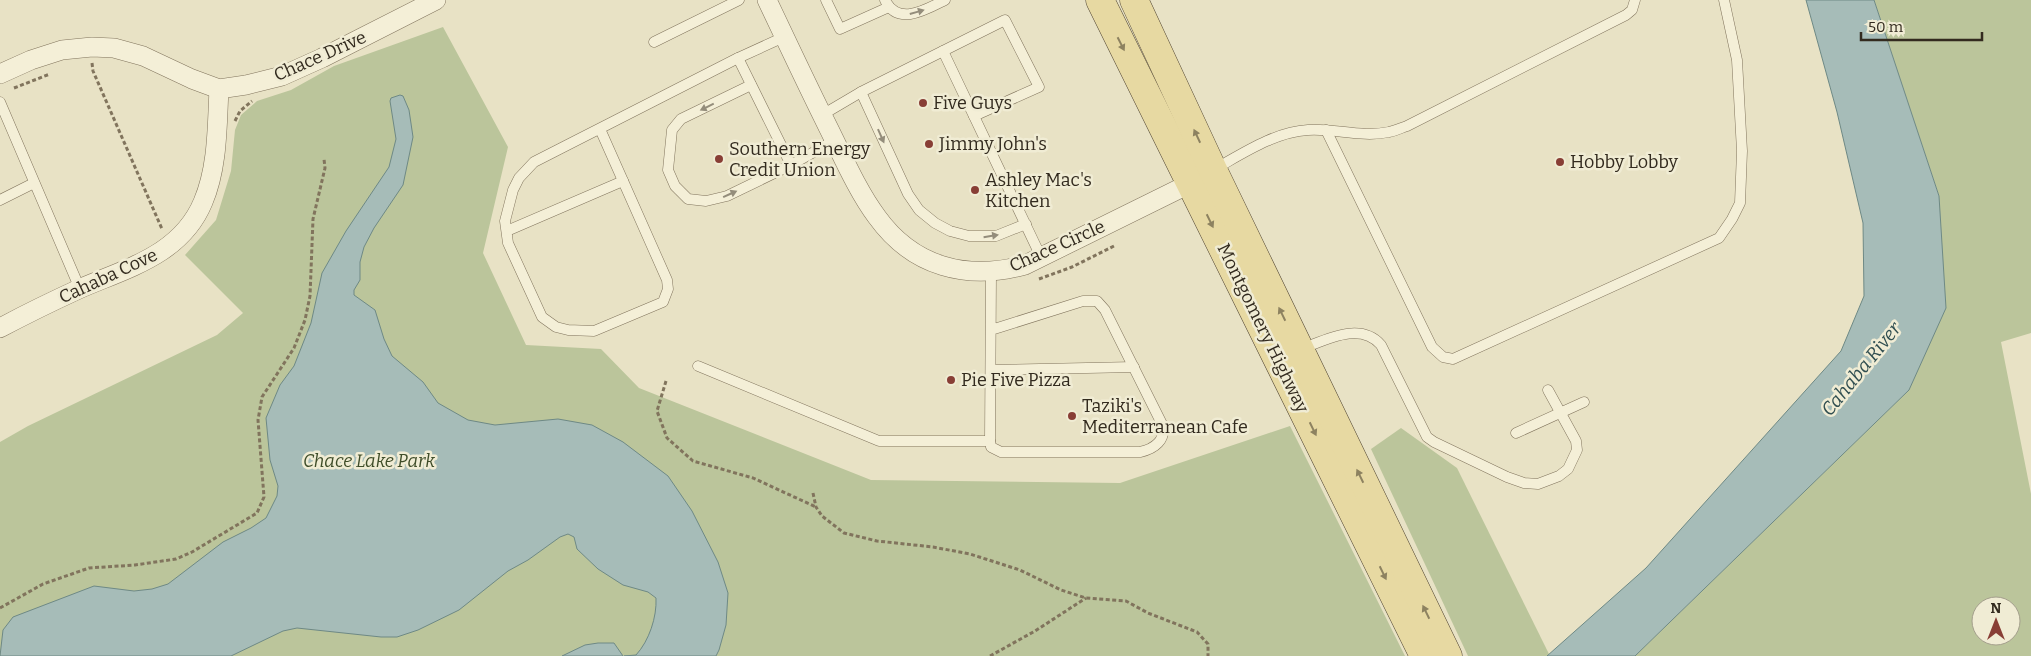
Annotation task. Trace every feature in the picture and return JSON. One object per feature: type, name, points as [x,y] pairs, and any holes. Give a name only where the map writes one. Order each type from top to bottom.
[{"type":"main road","name":"Montgomery Highway","points":[[1100,0],[1300,349],[1424,656]]},
{"type":"main road","name":"Montgomery Highway","points":[[1134,0],[1202,177],[1372,524],[1448,656]]},
{"type":"street","name":"Chace Drive","points":[[5,82],[31,60],[62,50],[92,47],[143,56],[192,79],[220,89],[246,85],[282,76],[327,56],[436,0]]},
{"type":"street","name":"Chace Circle","points":[[766,0],[822,115],[876,216],[904,246],[920,257],[954,270],[990,272],[1025,265],[1202,177]]},
{"type":"street","name":"Cahaba Cove","points":[[0,328],[80,289],[133,268],[161,253],[185,232],[204,202],[214,162],[220,89]]},
{"type":"lane","points":[[654,42],[739,0]]},
{"type":"lane","points":[[826,0],[840,29],[887,4],[896,12],[907,15],[918,14],[945,0]]},
{"type":"lane","points":[[1202,177],[1281,135],[1308,130],[1388,132],[1407,126],[1626,15],[1632,10],[1635,0]]},
{"type":"lane","points":[[1326,130],[1432,347],[1443,357],[1452,359],[1719,238],[1740,203],[1742,151],[1737,60],[1724,0]]},
{"type":"lane","points":[[822,115],[861,92],[1005,20],[1039,87],[974,116]]},
{"type":"lane","points":[[600,129],[667,280],[668,289],[663,302],[594,331],[568,330],[556,327],[542,317],[508,243],[505,221],[519,178],[534,162],[738,58],[784,37]]},
{"type":"lane","points":[[944,51],[1041,257]]},
{"type":"lane","points":[[738,58],[791,165]]},
{"type":"lane","points":[[751,85],[676,123],[672,130],[668,170],[675,186],[688,199],[716,200],[791,165],[835,140]]},
{"type":"lane","points":[[861,92],[908,194],[919,210],[929,219],[950,231],[982,237],[996,236],[1026,224]]},
{"type":"lane","points":[[0,102],[80,289]]},
{"type":"lane","points":[[507,231],[623,181]]},
{"type":"lane","points":[[0,200],[34,183]]},
{"type":"lane","points":[[990,272],[990,330],[990,441],[991,447],[1001,452],[1140,452],[1150,450],[1158,444],[1164,430],[1106,310],[1097,301],[1083,301],[990,330]]},
{"type":"lane","points":[[1300,349],[1336,336],[1352,333],[1374,337],[1381,345],[1427,437],[1524,484],[1538,484],[1559,476],[1568,469],[1574,460],[1577,450],[1576,441],[1548,390]]},
{"type":"lane","points":[[698,366],[879,440],[990,441]]},
{"type":"lane","points":[[990,370],[1134,367]]},
{"type":"lane","points":[[1516,433],[1584,402]]},
{"type":"path","points":[[86,62],[92,61],[93,71],[159,226],[174,241]]},
{"type":"path","points":[[5,82],[54,72]]},
{"type":"path","points":[[0,608],[43,584],[89,568],[135,566],[176,559],[192,552],[257,513],[264,497],[258,420],[262,397],[294,348],[305,320],[310,296],[313,219],[325,168],[324,159]]},
{"type":"path","points":[[666,381],[657,411],[667,438],[693,461],[753,478],[816,507]]},
{"type":"path","points":[[813,493],[816,507],[822,516],[844,532],[877,541],[933,547],[970,554],[1020,570],[1061,590],[1086,598],[1126,601],[1148,613],[1197,632],[1208,644],[1208,656]]},
{"type":"path","points":[[990,656],[1036,631],[1086,598]]},
{"type":"green space","points":[[1874,0],[2031,0],[2031,333],[2001,342],[2031,494],[2031,656],[1635,656],[1909,390],[1939,196]]},
{"type":"green space","name":"Chace Lake Park","points":[[443,27],[508,147],[483,253],[526,345],[601,349],[639,388],[871,480],[1120,483],[1290,426],[1405,656],[0,656],[0,442],[28,426],[217,335],[243,313],[185,255],[216,220],[231,171],[235,130],[241,115],[257,101],[291,90],[334,66]]},
{"type":"green space","points":[[1401,428],[1457,468],[1549,654],[1547,656],[1468,656],[1371,449]]},
{"type":"water","name":"Cahaba River","points":[[1806,0],[1874,0],[1939,196],[1946,308],[1909,390],[1635,656],[1547,656],[1646,568],[1841,351],[1864,296],[1863,223],[1837,112]]},
{"type":"water","points":[[403,96],[409,110],[413,137],[403,185],[374,228],[364,247],[360,262],[360,280],[354,290],[354,295],[375,310],[384,339],[392,356],[423,382],[438,403],[468,420],[495,425],[558,419],[592,425],[623,442],[668,476],[692,511],[718,562],[728,593],[726,625],[716,656],[624,656],[636,655],[645,643],[654,621],[656,598],[648,592],[623,585],[598,569],[577,549],[574,537],[568,534],[560,537],[528,560],[508,571],[459,610],[418,630],[397,637],[297,628],[283,631],[231,656],[0,656],[3,630],[13,617],[94,586],[134,591],[152,589],[168,584],[223,542],[266,518],[277,496],[278,486],[270,460],[266,418],[280,385],[294,366],[311,323],[322,273],[346,231],[389,167],[396,139],[390,101],[391,98]]},
{"type":"water","points":[[614,643],[623,656],[562,656],[585,645]]},
{"type":"place","name":"Five Guys","points":[[923,103]]},
{"type":"place","name":"Jimmy John's","points":[[929,144]]},
{"type":"place","name":"Southern Energy Credit Union","points":[[719,159]]},
{"type":"place","name":"Hobby Lobby","points":[[1560,162]]},
{"type":"place","name":"Ashley Mac's Kitchen","points":[[975,190]]},
{"type":"place","name":"Pie Five Pizza","points":[[951,380]]},
{"type":"place","name":"Taziki's Mediterranean Cafe","points":[[1072,416]]}]
